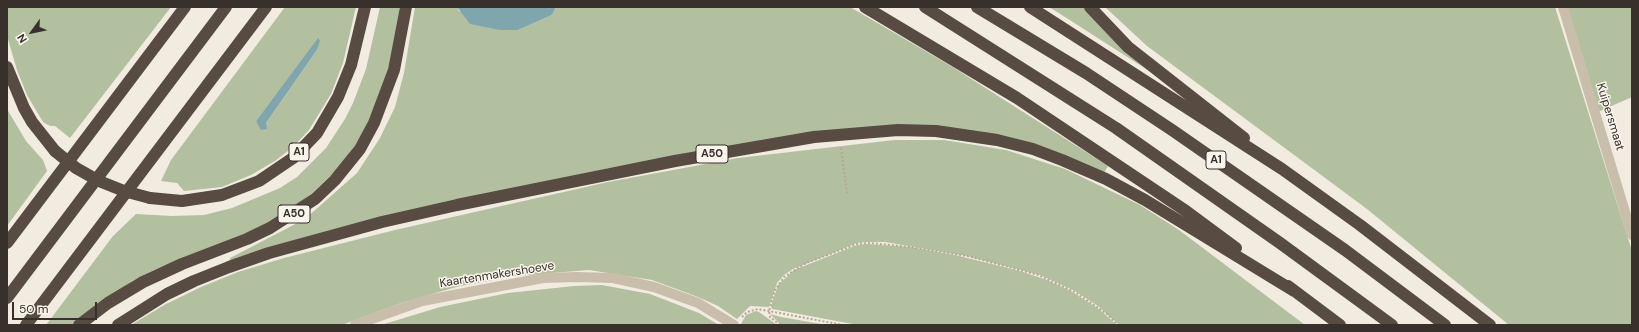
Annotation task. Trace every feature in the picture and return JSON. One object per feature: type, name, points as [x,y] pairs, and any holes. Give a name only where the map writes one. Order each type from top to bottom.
[{"type":"highway","points":[[7,243],[185,7]]},
{"type":"highway","points":[[7,298],[226,7]]},
{"type":"highway","points":[[26,325],[266,7]]},
{"type":"highway","name":"A1","points":[[7,67],[24,108],[32,122],[56,150],[76,168],[99,181],[124,192],[150,198],[182,201],[222,195],[259,181],[293,158],[317,133],[338,97],[351,65],[365,7]]},
{"type":"highway","name":"A50","points":[[79,325],[108,303],[143,282],[182,264],[247,239],[270,228],[291,216],[315,199],[335,180],[360,149],[374,123],[394,70],[406,7]]},
{"type":"highway","points":[[865,7],[1024,102],[1186,211],[1340,325]]},
{"type":"highway","name":"A1","points":[[925,7],[1116,128],[1268,234],[1392,325]]},
{"type":"highway","name":"A1","points":[[978,7],[1080,69],[1172,130],[1345,250],[1445,325]]},
{"type":"highway","name":"A1","points":[[1030,7],[1282,169],[1360,225],[1490,325]]},
{"type":"highway","name":"A1","points":[[1090,7],[1128,47],[1155,70],[1228,124],[1282,169]]},
{"type":"highway","name":"A50","points":[[118,325],[173,291],[229,267],[269,253],[382,222],[456,205],[675,161],[814,137],[898,130],[936,131],[997,140],[1062,160],[1106,179],[1145,200],[1294,291]]},
{"type":"street","name":"Kuipersmaat","points":[[1563,7],[1632,235]]},
{"type":"street","name":"Kaartenmakershoeve","points":[[355,325],[422,301],[543,278],[577,277],[613,278],[654,287],[698,303],[737,323]]},
{"type":"path","points":[[840,148],[847,193]]},
{"type":"path","points":[[780,325],[770,317],[769,311],[777,286],[788,273],[806,263],[851,246],[870,243],[910,246],[967,256],[1032,274],[1075,292],[1097,307],[1118,325]]},
{"type":"path","points":[[737,323],[747,312],[752,309],[843,325]]},
{"type":"green space","points":[[7,7],[171,7],[70,138],[55,126],[50,126],[43,122],[27,95],[17,70],[7,36]]},
{"type":"green space","points":[[285,7],[356,7],[343,63],[331,94],[309,130],[293,147],[275,161],[251,175],[222,187],[184,191],[177,183],[161,181],[171,160]],"holes":[[[318,39],[317,50],[266,123],[256,121]]]},
{"type":"green space","points":[[380,7],[400,7],[390,65],[380,99],[362,136],[336,171],[310,195],[283,216],[237,237],[154,270],[132,281],[72,325],[46,325],[113,236],[136,214],[172,216],[204,215],[232,208],[280,188],[297,177],[326,148],[345,119],[353,103],[366,69]]},
{"type":"green space","points":[[415,7],[457,7],[459,11],[500,30],[518,30],[552,15],[556,7],[850,7],[951,66],[1108,166],[1104,173],[962,131],[747,144],[610,168],[539,183],[230,262],[230,258],[305,219],[357,173],[380,138],[395,107],[404,73]]},
{"type":"green space","points":[[1049,7],[1088,7],[1171,85],[1065,17]]},
{"type":"green space","points":[[1105,7],[1555,7],[1632,251],[1632,325],[1509,325],[1367,209],[1147,46]]},
{"type":"green space","points":[[1567,7],[1632,7],[1632,97],[1598,112]]},
{"type":"green space","points":[[7,109],[26,141],[43,160],[47,171],[7,226]]},
{"type":"green space","points":[[894,140],[944,140],[1006,150],[1065,169],[1140,205],[1179,230],[1305,325],[1119,325],[1098,306],[1075,291],[1040,275],[967,256],[885,242],[866,242],[857,243],[793,269],[784,275],[777,283],[769,307],[750,306],[737,319],[718,306],[652,280],[589,270],[516,276],[460,286],[404,302],[342,325],[131,325],[166,304],[201,287],[238,272],[284,258],[395,230],[608,182],[738,158]]},
{"type":"green space","points":[[866,244],[910,247],[955,255],[1020,271],[1047,280],[1071,291],[1099,309],[1117,325],[858,325],[772,309],[771,306],[778,285],[794,270],[857,245]]},
{"type":"green space","points":[[602,285],[650,294],[699,313],[719,325],[381,325],[440,307],[508,293],[574,286]]},
{"type":"green space","points":[[756,311],[777,325],[741,324],[746,315]]},
{"type":"green space","points":[[770,314],[781,317],[827,325],[781,325]]},
{"type":"water","points":[[457,7],[556,7],[552,15],[518,30],[500,30],[470,24]]},
{"type":"water","points":[[318,38],[320,41],[317,50],[266,123],[267,129],[261,130],[256,121]]}]
